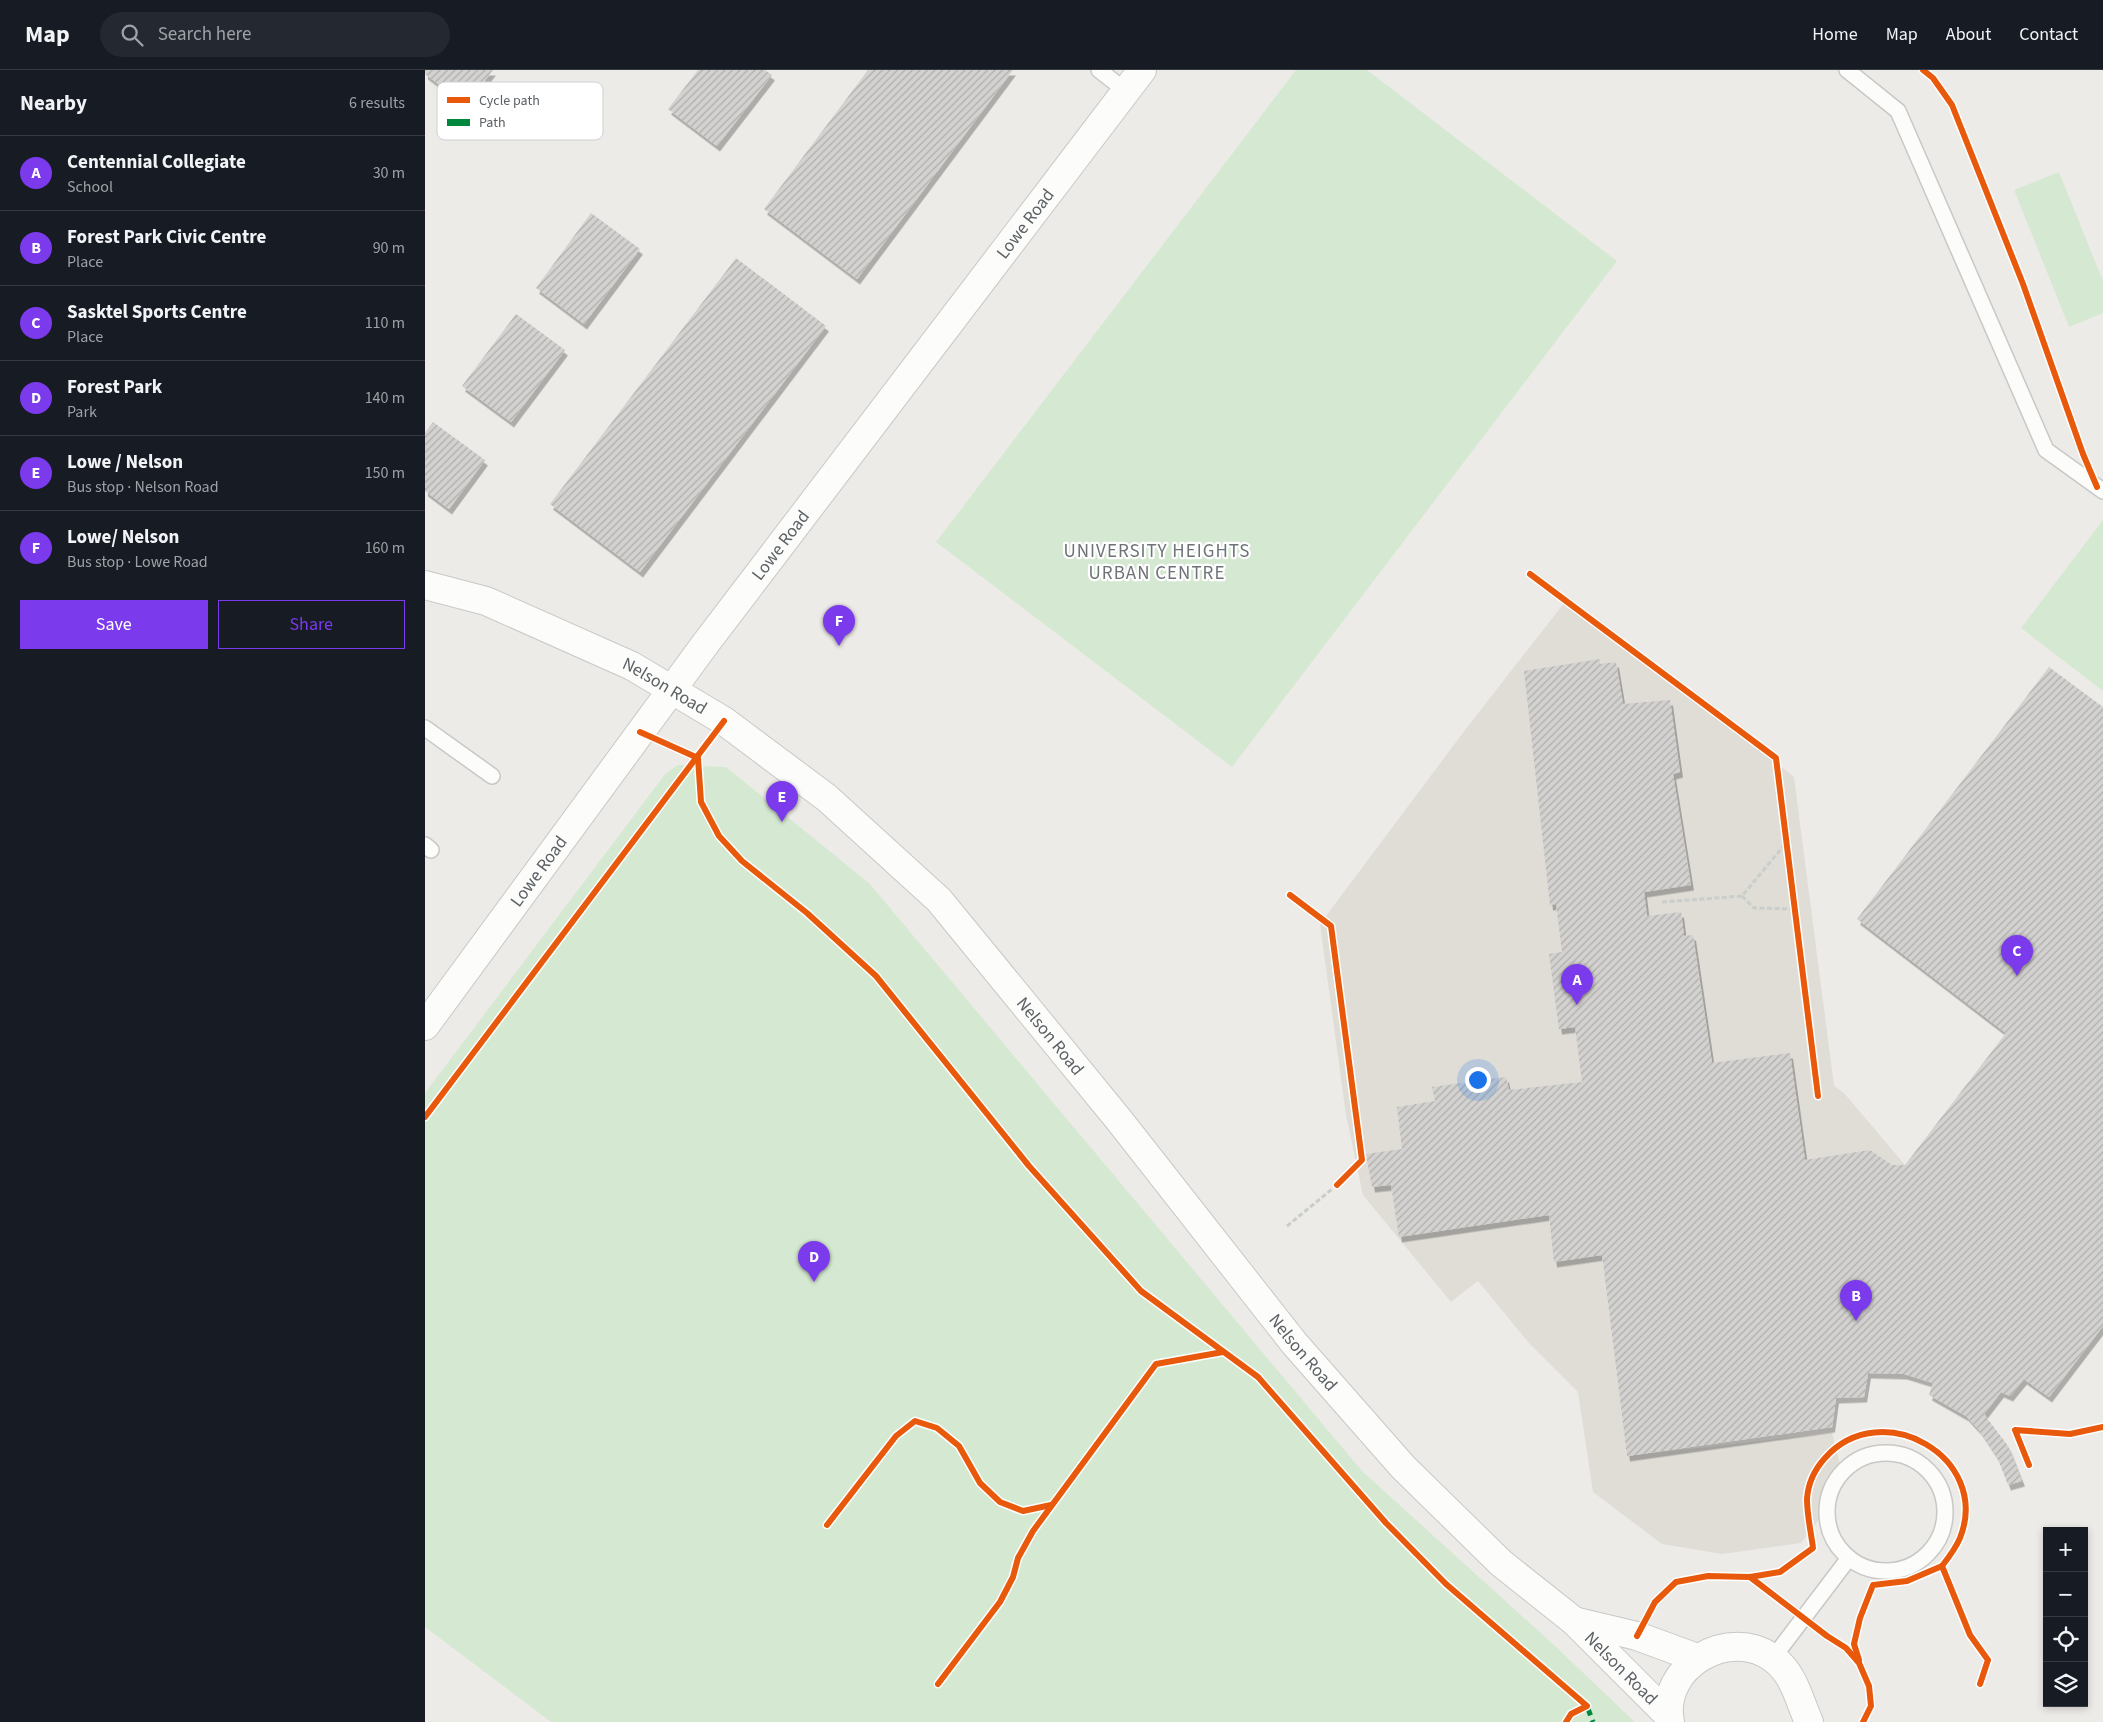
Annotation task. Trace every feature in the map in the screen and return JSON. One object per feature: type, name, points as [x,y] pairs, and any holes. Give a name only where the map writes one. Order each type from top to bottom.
[{"type":"street","name":"Lowe Road","points":[[425,1026],[671,691],[1134,80]]},
{"type":"street","name":"Nelson Road","points":[[425,585],[487,601],[632,666],[724,721],[827,798],[939,900],[1119,1120],[1294,1343],[1403,1467],[1501,1564],[1574,1621],[1669,1719]]},
{"type":"street","name":"Nelson Road","points":[[1574,1621],[1637,1636],[1697,1658]]},
{"type":"street","name":"Nelson Road","points":[[1669,1719],[1671,1693],[1681,1673],[1697,1658],[1716,1649],[1736,1646],[1755,1650],[1773,1658],[1785,1670],[1794,1685],[1803,1715]]},
{"type":"lane","points":[[1099,70],[1134,80]]},
{"type":"lane","points":[[1847,70],[1898,111],[2046,450],[2103,491]]},
{"type":"lane","points":[[425,728],[491,776]]},
{"type":"lane","points":[[1893,1453],[1912,1458],[1927,1469],[1938,1484],[1945,1502],[1945,1520],[1940,1538],[1929,1553],[1914,1564],[1900,1569],[1880,1570],[1863,1567],[1849,1558],[1836,1543],[1825,1510],[1832,1488],[1842,1472],[1857,1460],[1875,1454],[1893,1453]]},
{"type":"lane","points":[[1773,1658],[1849,1558]]},
{"type":"path","points":[[1662,902],[1742,896],[1787,843]]},
{"type":"path","points":[[1742,896],[1754,908],[1795,909]]},
{"type":"path","points":[[1287,1226],[1337,1186]]},
{"type":"shaded area","points":[[1568,598],[1794,777],[1834,1086],[1844,1093],[1905,1165],[1892,1165],[1870,1150],[1706,1240],[1602,1256],[1627,1456],[1832,1433],[1842,1472],[1826,1510],[1801,1543],[1722,1554],[1662,1544],[1593,1492],[1578,1392],[1528,1342],[1478,1281],[1451,1302],[1363,1195],[1346,1115],[1320,924],[1465,730]]},
{"type":"green space","points":[[1296,70],[1367,70],[1617,261],[1232,767],[936,542]]},
{"type":"green space","points":[[2059,172],[2103,281],[2103,313],[2069,327],[2014,190]]},
{"type":"green space","points":[[2103,520],[2103,691],[2021,628]]},
{"type":"green space","points":[[678,765],[726,767],[869,883],[1362,1471],[1554,1645],[1635,1722],[551,1722],[425,1627],[425,1093],[666,773]]},
{"type":"building","points":[[425,70],[493,70],[484,82],[437,83],[425,74]]},
{"type":"building","points":[[698,70],[765,70],[772,75],[717,146],[668,109]]},
{"type":"building","points":[[868,70],[1013,70],[857,279],[764,209]]},
{"type":"building","points":[[591,213],[640,249],[584,324],[536,288]]},
{"type":"building","points":[[736,258],[826,326],[640,572],[550,504]]},
{"type":"building","points":[[516,314],[565,350],[511,422],[462,386]]},
{"type":"building","points":[[433,422],[485,460],[449,509],[425,491],[425,433]]},
{"type":"building","points":[[1600,659],[1600,664],[1616,662],[1623,704],[1670,700],[1680,772],[1673,774],[1691,885],[1644,892],[1647,916],[1681,912],[1684,936],[1693,935],[1712,1063],[1790,1053],[1805,1160],[1870,1150],[1892,1165],[1905,1165],[2006,1033],[1857,919],[2049,667],[2103,707],[2103,1326],[2049,1397],[2024,1379],[2010,1396],[2001,1392],[1984,1414],[2008,1446],[2022,1481],[2008,1485],[1998,1459],[1979,1430],[1966,1416],[1929,1395],[1933,1383],[1904,1374],[1868,1373],[1864,1397],[1836,1398],[1832,1427],[1627,1456],[1602,1255],[1554,1262],[1549,1215],[1399,1237],[1391,1185],[1372,1187],[1366,1154],[1402,1149],[1397,1107],[1435,1101],[1432,1087],[1506,1077],[1509,1090],[1582,1082],[1575,1027],[1559,1029],[1549,954],[1562,952],[1556,904],[1550,905],[1524,671]]},
{"type":"marked path","points":[[1587,1706],[1593,1722]]},
{"type":"cycle path","points":[[1923,70],[1933,78],[1952,105],[2023,284],[2083,454],[2097,487]]},
{"type":"cycle path","points":[[1530,574],[1776,758],[1818,1096]]},
{"type":"cycle path","points":[[425,1117],[724,721]]},
{"type":"cycle path","points":[[640,732],[698,758],[701,802],[719,836],[742,861],[807,913],[876,976],[1029,1166],[1141,1291],[1258,1377],[1386,1523],[1446,1584],[1587,1706],[1571,1714],[1566,1722]]},
{"type":"cycle path","points":[[1290,895],[1331,926],[1362,1160],[1337,1185]]},
{"type":"cycle path","points":[[938,1684],[1000,1602],[1013,1577],[1018,1558],[1033,1531],[1156,1364],[1223,1352]]},
{"type":"cycle path","points":[[827,1525],[896,1436],[915,1421],[937,1428],[959,1446],[980,1483],[1000,1502],[1023,1511],[1051,1505]]},
{"type":"cycle path","points":[[2029,1465],[2015,1430],[2070,1434],[2103,1427]]},
{"type":"cycle path","points":[[1637,1636],[1655,1602],[1676,1582],[1708,1576],[1750,1577],[1780,1572],[1813,1548],[1807,1499],[1810,1482],[1821,1462],[1848,1440],[1874,1433],[1901,1434],[1925,1444],[1946,1460],[1960,1482],[1966,1509],[1960,1538],[1942,1566],[1970,1635],[1988,1660],[1980,1684]]},
{"type":"cycle path","points":[[1859,1660],[1854,1644],[1860,1618],[1873,1585],[1907,1581],[1942,1566]]},
{"type":"cycle path","points":[[1750,1577],[1827,1636],[1846,1648],[1859,1663],[1869,1686],[1871,1706],[1863,1722]]},
{"type":"place","name":"Lowe/ Nelson","points":[[839,646]]},
{"type":"place","name":"Lowe / Nelson","points":[[782,822]]},
{"type":"place","name":"Sasktel Sports Centre","points":[[2017,976]]},
{"type":"place","name":"Centennial Collegiate","points":[[1577,1005]]},
{"type":"place","name":"Forest Park","points":[[814,1282]]},
{"type":"place","name":"Forest Park Civic Centre","points":[[1856,1321]]},
{"type":"district","name":"UNIVERSITY HEIGHTS URBAN CENTRE","points":[[1157,562]]}]
